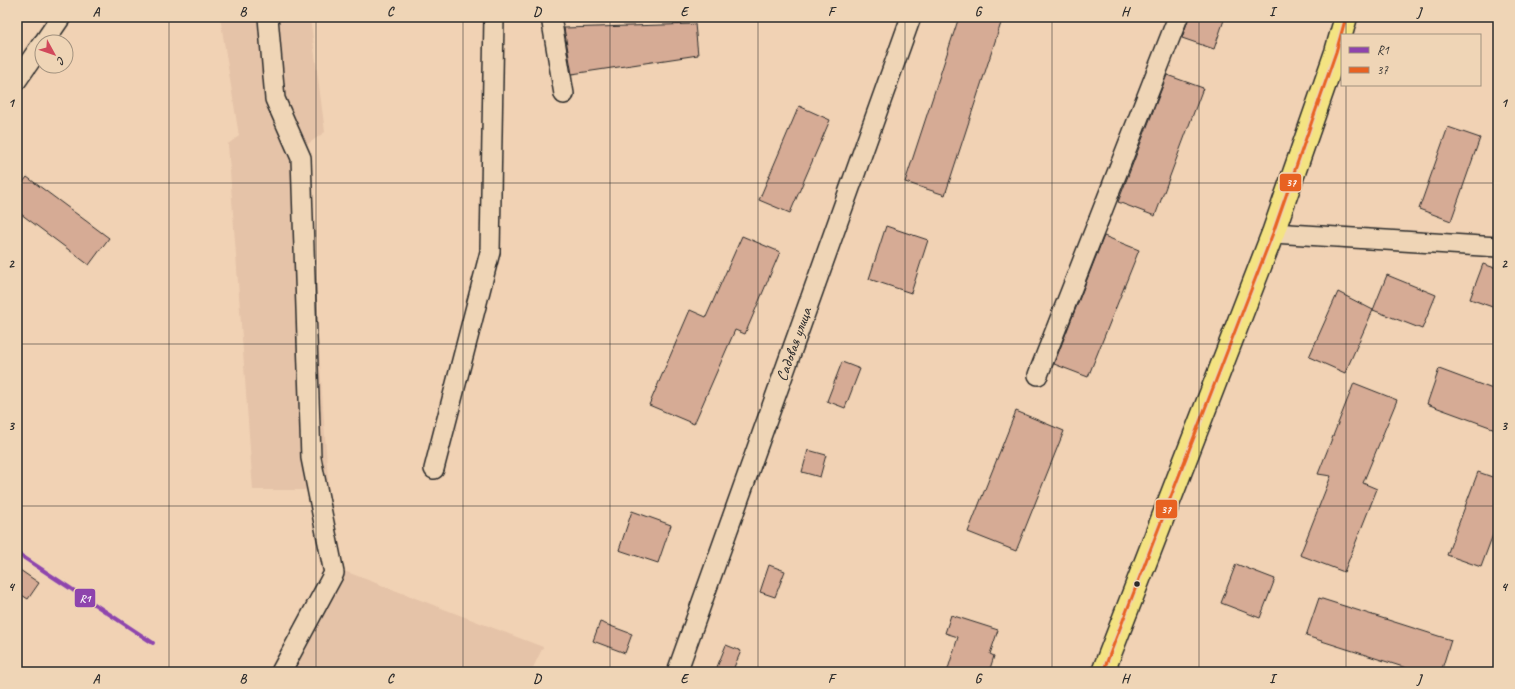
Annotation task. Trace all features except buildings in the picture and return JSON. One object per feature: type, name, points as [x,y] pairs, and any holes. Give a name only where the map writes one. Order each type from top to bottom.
[{"type":"highway","points":[[1341,34],[1346,17]]},
{"type":"highway","points":[[1103,672],[1273,233],[1341,34]]},
{"type":"street","points":[[49,34],[61,17]]},
{"type":"street","points":[[268,17],[275,99],[301,158],[311,458],[334,573],[282,672]]},
{"type":"street","points":[[434,469],[490,252],[494,17]]},
{"type":"street","points":[[551,17],[564,94]]},
{"type":"street","name":"Садовая улица","points":[[677,672],[911,17]]},
{"type":"street","points":[[1038,375],[1178,17]]},
{"type":"street","points":[[17,80],[34,56]]},
{"type":"street","points":[[1273,233],[1498,247]]},
{"type":"shaded area","points":[[220,17],[310,17],[325,132],[305,146],[334,567],[543,647],[531,672],[268,672],[322,574],[308,490],[253,490],[228,144],[239,136]]},
{"type":"transit line","name":"37","points":[[1341,34],[1346,17]]},
{"type":"transit line","name":"37","points":[[1103,672],[1273,233],[1341,34]]},
{"type":"transit line","name":"R1","points":[[17,553],[153,643]]}]
